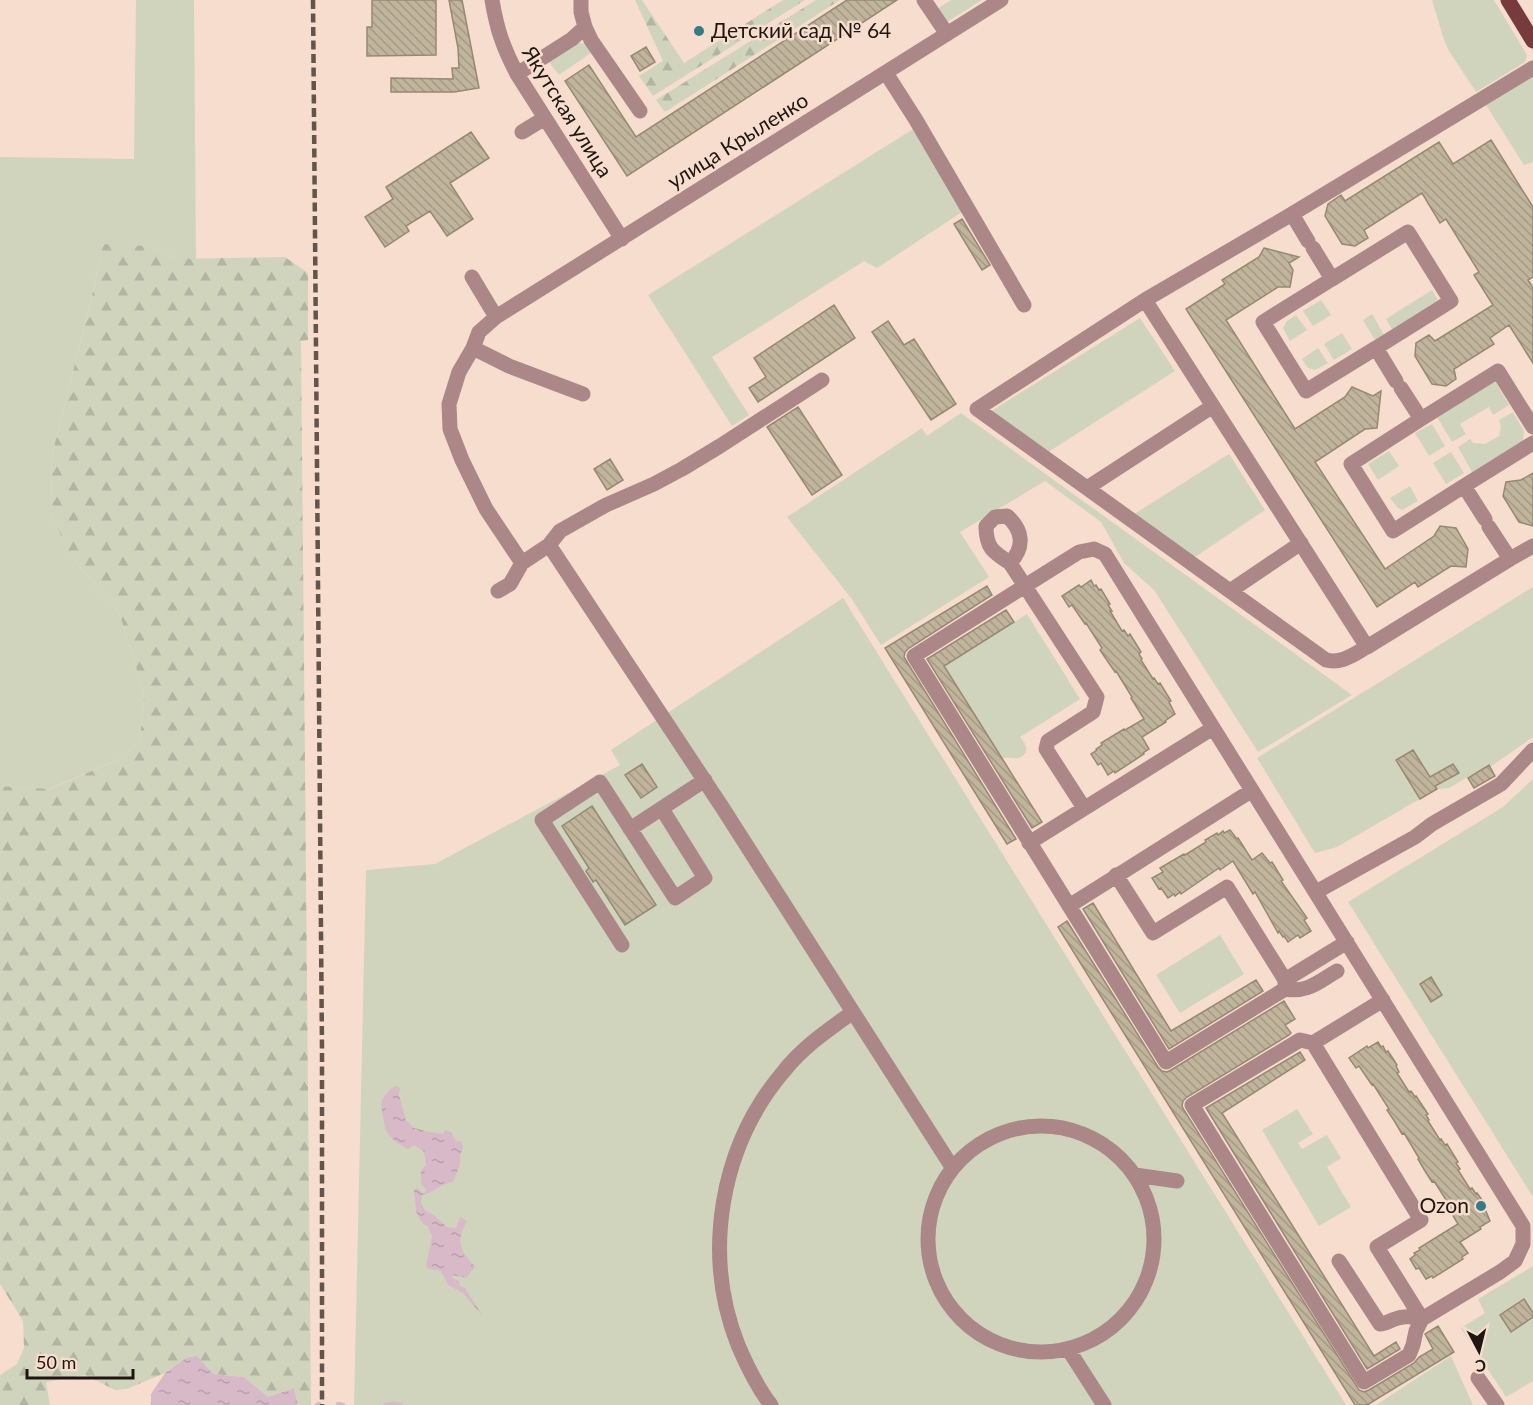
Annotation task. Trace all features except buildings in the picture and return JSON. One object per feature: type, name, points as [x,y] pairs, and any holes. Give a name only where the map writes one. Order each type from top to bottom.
[{"type":"main road","points":[[1508,0],[1533,41]]},
{"type":"street","name":"Якутская улица","points":[[492,0],[496,24],[504,49],[517,74],[622,239]]},
{"type":"street","points":[[581,0],[581,12],[591,40],[640,111]]},
{"type":"street","points":[[924,0],[947,34]]},
{"type":"street","name":"улица Крыленко","points":[[522,563],[486,509],[450,429],[448,404],[459,372],[479,332],[496,317],[1001,0]]},
{"type":"street","points":[[517,74],[572,39],[585,27]]},
{"type":"street","points":[[1533,68],[1145,300],[977,409],[1326,660],[1333,662],[1340,661],[1367,647],[1533,546]]},
{"type":"street","points":[[886,73],[1024,305]]},
{"type":"street","points":[[522,132],[545,118]]},
{"type":"street","points":[[1292,214],[1332,279]]},
{"type":"street","points":[[1408,232],[1451,301],[1306,391],[1263,322],[1332,279],[1408,232]]},
{"type":"street","points":[[472,277],[496,317]]},
{"type":"street","points":[[1145,300],[1367,647]]},
{"type":"street","points":[[473,348],[509,366],[583,394]]},
{"type":"street","points":[[1376,348],[1421,419]]},
{"type":"street","points":[[1533,427],[1498,371],[1351,464],[1393,531],[1533,443]]},
{"type":"street","points":[[498,591],[510,584],[522,563],[549,545],[560,531],[606,505],[682,469],[822,380]]},
{"type":"street","points":[[1087,488],[1213,406]]},
{"type":"street","points":[[1464,486],[1510,559]]},
{"type":"street","points":[[1230,591],[1301,543]]},
{"type":"street","points":[[549,545],[705,780],[952,1167]]},
{"type":"street","points":[[1347,942],[1166,1062],[914,656],[1079,552],[1094,549],[1105,554],[1251,791],[1347,942],[1383,1000],[1523,1226],[1523,1244],[1515,1261],[1422,1319],[1409,1355],[1364,1382],[1192,1105],[1300,1040],[1313,1042],[1383,1000]]},
{"type":"street","points":[[1010,563],[1097,697],[1093,712],[1048,741],[1046,749],[1084,808]]},
{"type":"street","points":[[1029,843],[1213,729]]},
{"type":"street","points":[[1313,889],[1415,837],[1432,824],[1501,784],[1533,750]]},
{"type":"street","points":[[630,829],[705,780]]},
{"type":"street","points":[[622,945],[614,919],[542,820],[600,782],[675,898],[705,878],[662,809]]},
{"type":"street","points":[[1068,906],[1251,791]]},
{"type":"street","points":[[1116,875],[1153,933],[1227,887],[1285,985],[1298,991],[1309,988],[1337,971]]},
{"type":"street","points":[[771,1405],[746,1364],[731,1327],[721,1283],[719,1237],[724,1192],[737,1148],[757,1107],[784,1070],[816,1038],[853,1012]]},
{"type":"street","points":[[1313,1042],[1421,1220],[1377,1247],[1422,1319]]},
{"type":"street","points":[[1046,1125],[1080,1132],[1111,1149],[1136,1175],[1151,1208],[1155,1244],[1147,1279],[1129,1311],[1102,1335],[1068,1349],[1037,1352],[1006,1347],[978,1333],[955,1312],[943,1295],[929,1256],[928,1225],[936,1194],[952,1167],[978,1144],[1011,1129],[1046,1125]]},
{"type":"street","points":[[1136,1175],[1177,1181]]},
{"type":"street","points":[[1339,1261],[1380,1324],[1396,1318],[1422,1319]]},
{"type":"street","points":[[1068,1349],[1104,1405]]},
{"type":"street","points":[[1478,1378],[1497,1405]]},
{"type":"green space","points":[[136,0],[194,0],[196,259],[175,259],[151,246],[102,245],[95,283],[52,455],[51,512],[69,554],[119,613],[144,695],[140,741],[117,760],[49,789],[0,786],[0,157],[134,159]]},
{"type":"green space","points":[[635,0],[642,0],[684,63],[783,0],[805,0],[653,96],[639,76],[663,61]]},
{"type":"green space","points":[[816,0],[840,0],[665,112],[656,100]]},
{"type":"green space","points":[[951,0],[982,0],[947,22],[937,9]]},
{"type":"green space","points":[[1432,0],[1494,0],[1527,55],[1525,62],[1476,92],[1449,51]]},
{"type":"green space","points":[[577,42],[585,44],[592,52],[559,75],[548,61]]},
{"type":"green space","points":[[1533,74],[1533,162],[1524,165],[1486,105]]},
{"type":"green space","points":[[915,128],[962,212],[877,268],[864,261],[712,357],[749,415],[732,426],[648,295]]},
{"type":"green space","points":[[102,244],[151,246],[175,259],[285,257],[308,273],[308,340],[301,341],[311,1405],[298,1405],[294,1388],[268,1397],[244,1377],[213,1374],[186,1358],[165,1373],[127,1389],[115,1390],[85,1375],[46,1382],[50,1405],[0,1405],[0,1375],[17,1364],[24,1348],[23,1321],[0,1284],[0,786],[50,789],[117,760],[140,741],[144,695],[119,613],[69,554],[51,512],[52,455],[95,283]]},
{"type":"green space","points":[[1432,290],[1438,300],[1392,329],[1386,319]]},
{"type":"green space","points":[[1321,300],[1331,315],[1313,326],[1303,311]]},
{"type":"green space","points":[[1372,314],[1384,335],[1375,340],[1363,320]]},
{"type":"green space","points":[[1296,315],[1307,330],[1290,341],[1283,328],[1287,321]]},
{"type":"green space","points":[[1140,318],[1175,371],[1042,456],[985,415]]},
{"type":"green space","points":[[1342,333],[1352,349],[1334,360],[1324,344]]},
{"type":"green space","points":[[1318,348],[1328,363],[1315,370],[1308,368],[1302,359]]},
{"type":"green space","points":[[1495,381],[1509,405],[1493,415],[1489,407],[1460,424],[1466,434],[1452,442],[1436,415]]},
{"type":"green space","points":[[1513,412],[1524,431],[1523,441],[1472,472],[1458,447],[1470,439],[1473,443],[1485,444],[1499,436],[1501,426],[1499,420]]},
{"type":"green space","points":[[961,413],[1352,695],[1258,752],[1154,590],[1124,563],[1101,522],[1045,481],[960,532],[989,577],[881,645],[851,598],[787,517],[922,428],[927,436]]},
{"type":"green space","points":[[1432,424],[1445,446],[1429,456],[1415,433]]},
{"type":"green space","points":[[1389,451],[1399,466],[1378,480],[1368,464]]},
{"type":"green space","points":[[1451,452],[1464,473],[1446,484],[1433,463]]},
{"type":"green space","points":[[1229,454],[1265,510],[1189,561],[1128,518]]},
{"type":"green space","points":[[1410,486],[1418,501],[1402,510],[1390,498]]},
{"type":"green space","points":[[1533,587],[1533,737],[1490,767],[1488,765],[1449,788],[1437,789],[1337,847],[1315,853],[1257,758]]},
{"type":"green space","points":[[843,598],[1346,1405],[354,1405],[366,870],[435,864],[620,765],[611,750]]},
{"type":"green space","points":[[1027,614],[1080,699],[1020,737],[1026,748],[1025,754],[1016,758],[1002,758],[944,666]]},
{"type":"green space","points":[[1533,779],[1533,1197],[1348,902],[1503,807]]},
{"type":"green space","points":[[1220,935],[1244,974],[1180,1013],[1156,975]]},
{"type":"green space","points":[[1297,1109],[1313,1134],[1298,1143],[1302,1149],[1327,1135],[1341,1158],[1327,1167],[1351,1207],[1319,1226],[1262,1130]]},
{"type":"green space","points":[[1533,1266],[1533,1381],[1506,1397],[1461,1328],[1485,1313],[1478,1299]]},
{"type":"green space","points":[[1451,1356],[1473,1405],[1376,1405]]},
{"type":"water","points":[[396,1086],[400,1088],[399,1095],[406,1120],[414,1128],[443,1134],[445,1130],[451,1132],[456,1141],[462,1142],[460,1165],[453,1182],[422,1196],[421,1203],[425,1210],[447,1227],[456,1228],[460,1217],[467,1221],[461,1235],[461,1246],[475,1267],[466,1278],[452,1275],[452,1278],[459,1281],[460,1286],[465,1288],[484,1318],[463,1293],[448,1285],[441,1271],[429,1269],[426,1266],[432,1236],[416,1211],[414,1189],[418,1188],[423,1194],[425,1193],[426,1189],[421,1184],[421,1170],[426,1165],[424,1152],[414,1145],[408,1149],[393,1139],[386,1130],[382,1115],[382,1100]]},
{"type":"water","points":[[197,1356],[213,1374],[244,1377],[268,1397],[294,1388],[298,1405],[151,1405],[151,1394],[165,1373],[186,1358]]},
{"type":"waterway","points":[[338,1404],[343,1405]]},
{"type":"waterway","points":[[385,1405],[401,1405]]},
{"type":"railway","points":[[313,0],[322,1049],[322,1405]]},
{"type":"place","name":"Детский сад № 64","points":[[699,31]]},
{"type":"place","name":"Ozon","points":[[1481,1206]]}]
